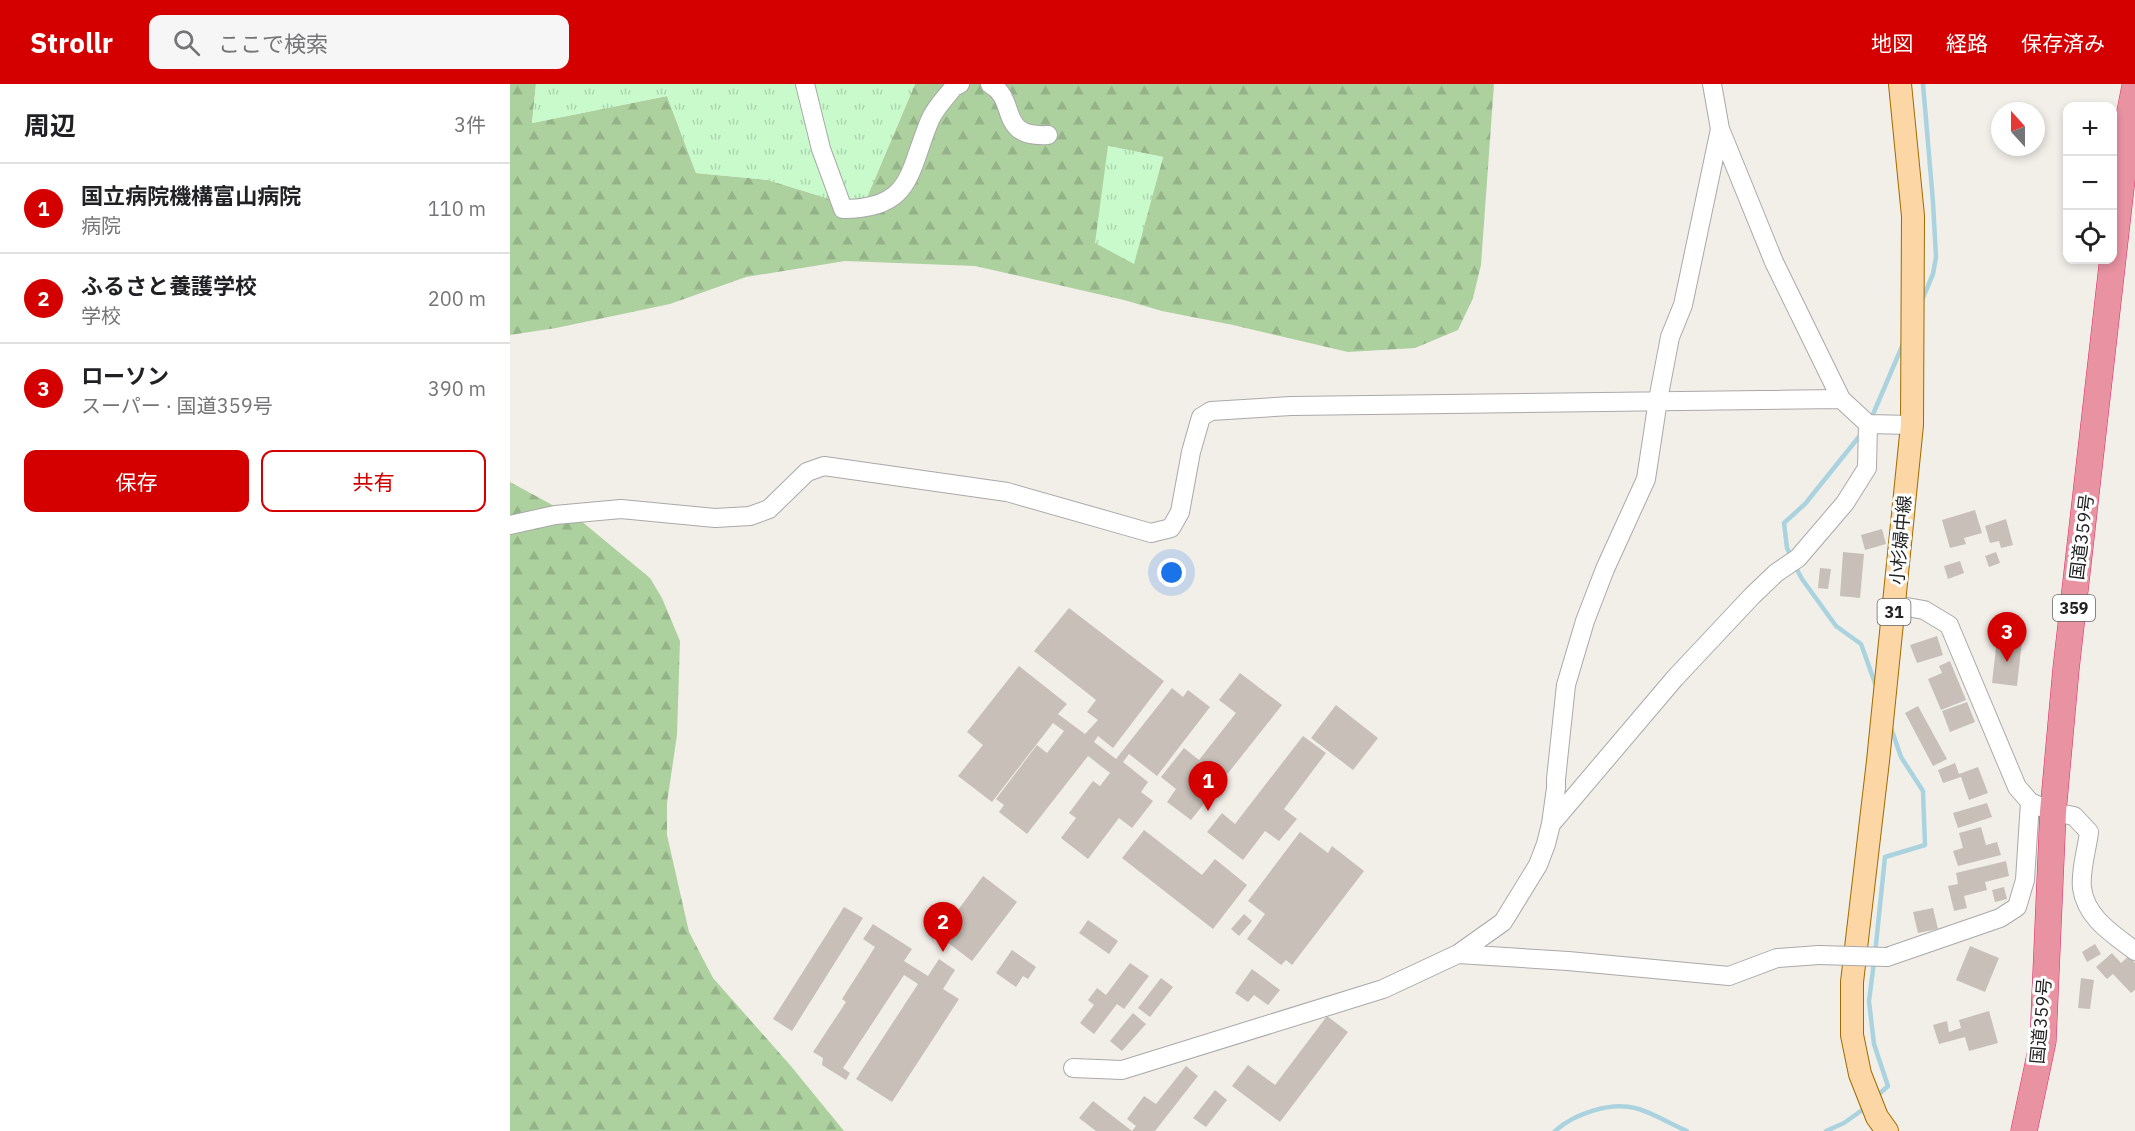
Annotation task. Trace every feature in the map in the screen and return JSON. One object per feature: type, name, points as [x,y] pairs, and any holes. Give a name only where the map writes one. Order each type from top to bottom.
[{"type":"highway","name":"国道359号","points":[[2024,1131],[2043,1041],[2053,812],[2066,669],[2129,117],[2135,86]]},
{"type":"main road","name":"小杉婦中線","points":[[1887,1131],[1877,1117],[1860,1074],[1852,1035],[1852,982],[1895,605],[1912,425],[1912,216],[1900,84]]},
{"type":"street","points":[[805,84],[821,149],[843,209],[862,209],[894,198],[905,185],[931,117],[954,87],[960,84]]},
{"type":"street","points":[[990,84],[1000,92],[1014,125],[1033,136],[1048,135]]},
{"type":"street","points":[[1712,84],[1720,129],[1774,262],[1840,399],[1868,424],[1912,425]]},
{"type":"street","points":[[1073,1068],[1122,1070],[1383,989],[1458,954],[1503,922],[1538,865],[1551,824],[1566,685],[1585,621],[1605,569],[1646,479],[1670,337],[1683,305],[1720,129]]},
{"type":"street","points":[[510,525],[555,515],[621,509],[715,518],[750,516],[769,509],[807,472],[824,466],[1007,492],[1151,532],[1171,528],[1180,512],[1198,426],[1201,417],[1211,411],[1291,406],[1840,399]]},
{"type":"street","points":[[1551,824],[1675,678],[1752,596],[1776,573],[1798,558],[1845,503],[1867,468],[1868,424]]},
{"type":"street","points":[[1895,605],[1924,609],[1949,625],[2017,787],[2030,802],[2053,812],[2074,816],[2089,832],[2082,887],[2088,908],[2102,925],[2135,951]]},
{"type":"street","points":[[1458,954],[1568,961],[1730,976],[1777,958],[1819,955],[1887,957],[2000,918],[2017,907],[2025,880],[2030,802]]},
{"type":"green space","points":[[510,84],[536,84],[532,123],[667,96],[696,173],[768,180],[862,209],[915,84],[1494,84],[1481,265],[1473,298],[1458,330],[1415,348],[1348,352],[1162,311],[1124,300],[975,266],[845,261],[746,277],[670,304],[556,328],[510,335]],"holes":[[[1108,146],[1163,157],[1133,264]]]},
{"type":"green space","points":[[536,84],[915,84],[862,209],[768,180],[696,173],[667,96],[532,123]]},
{"type":"green space","points":[[1108,146],[1163,157],[1134,264],[1095,243]]},
{"type":"green space","points":[[510,482],[580,520],[650,578],[662,598],[680,641],[677,735],[667,803],[667,835],[689,932],[713,978],[790,1065],[844,1131],[510,1131]]},
{"type":"building","points":[[1975,510],[1982,533],[1964,538],[1966,544],[1950,548],[1942,520]]},
{"type":"building","points":[[2006,519],[2013,545],[2001,548],[1999,541],[1990,543],[1985,526]]},
{"type":"building","points":[[1882,529],[1886,544],[1865,550],[1861,535]]},
{"type":"building","points":[[1843,552],[1864,554],[1860,598],[1840,596]]},
{"type":"building","points":[[1996,552],[2000,563],[1989,567],[1985,556]]},
{"type":"building","points":[[1960,561],[1964,573],[1948,579],[1944,566]]},
{"type":"building","points":[[1820,568],[1831,569],[1828,589],[1818,588]]},
{"type":"building","points":[[1069,608],[1164,681],[1113,748],[1098,736],[1094,742],[1116,759],[1172,688],[1183,697],[1188,690],[1210,707],[1157,776],[1129,754],[1123,762],[1148,782],[1141,792],[1153,801],[1132,828],[1119,818],[1088,859],[1061,838],[1076,818],[1069,813],[1093,781],[1100,786],[1110,773],[1088,756],[1027,834],[999,812],[1004,805],[996,799],[1037,745],[1047,753],[1064,731],[1053,723],[992,802],[958,776],[983,745],[967,732],[1019,666],[1067,704],[1058,714],[1085,734],[1098,720],[1087,712],[1096,700],[1034,651]]},
{"type":"building","points":[[1937,636],[1943,655],[1917,663],[1910,645]]},
{"type":"building","points":[[1997,639],[2022,641],[2017,686],[1992,683]]},
{"type":"building","points":[[1950,661],[1966,700],[1941,710],[1928,679],[1942,673],[1939,666]]},
{"type":"building","points":[[1240,673],[1282,705],[1191,820],[1167,802],[1176,789],[1161,777],[1184,748],[1199,760],[1236,713],[1219,700]]},
{"type":"building","points":[[1967,702],[1975,722],[1950,732],[1942,711]]},
{"type":"building","points":[[1336,705],[1378,738],[1353,770],[1311,738]]},
{"type":"building","points":[[1918,706],[1947,759],[1933,766],[1905,713]]},
{"type":"building","points":[[1303,736],[1326,753],[1284,809],[1297,819],[1279,841],[1265,831],[1243,860],[1207,832],[1222,813],[1235,824]]},
{"type":"building","points":[[1955,763],[1959,774],[1978,767],[1988,793],[1969,800],[1961,777],[1943,783],[1938,770]]},
{"type":"building","points":[[1987,803],[1992,817],[1958,828],[1953,813]]},
{"type":"building","points":[[1981,827],[1986,845],[1997,842],[2001,855],[1958,866],[1953,851],[1963,848],[1959,833]]},
{"type":"building","points":[[1144,830],[1202,875],[1215,859],[1247,885],[1213,929],[1122,858]]},
{"type":"building","points":[[1300,832],[1328,853],[1332,846],[1364,871],[1292,965],[1286,960],[1281,965],[1247,939],[1265,914],[1248,901]]},
{"type":"building","points":[[2006,861],[2009,876],[1985,882],[1987,890],[1964,896],[1967,908],[1954,911],[1948,886],[1958,884],[1956,873]]},
{"type":"building","points":[[983,876],[1017,902],[972,961],[939,936]]},
{"type":"building","points":[[2004,887],[2007,899],[1995,902],[1992,890]]},
{"type":"building","points":[[844,907],[863,918],[792,1031],[773,1019]]},
{"type":"building","points":[[1933,908],[1938,929],[1918,933],[1913,912]]},
{"type":"building","points":[[1244,914],[1252,921],[1239,936],[1231,929]]},
{"type":"building","points":[[1088,920],[1118,941],[1109,954],[1079,933]]},
{"type":"building","points":[[873,924],[912,949],[904,961],[928,976],[939,959],[955,970],[943,989],[959,999],[892,1102],[856,1079],[918,984],[904,975],[843,1068],[850,1073],[846,1080],[822,1065],[823,1058],[813,1052],[846,1002],[842,999],[875,947],[863,939]]},
{"type":"building","points":[[2095,944],[2101,954],[2087,962],[2082,952]]},
{"type":"building","points":[[1970,946],[1999,958],[1985,992],[1956,980]]},
{"type":"building","points":[[1012,950],[1036,967],[1028,979],[1023,976],[1016,987],[996,973]]},
{"type":"building","points":[[2112,953],[2121,963],[2129,956],[2135,963],[2135,990],[2131,993],[2113,974],[2107,979],[2096,967]]},
{"type":"building","points":[[1130,963],[1149,976],[1124,1009],[1117,1004],[1094,1034],[1080,1023],[1094,1005],[1088,1000],[1097,988],[1106,995]]},
{"type":"building","points":[[1252,969],[1280,990],[1268,1005],[1254,995],[1248,1002],[1235,993]]},
{"type":"building","points":[[1161,978],[1173,987],[1150,1017],[1138,1008]]},
{"type":"building","points":[[2081,978],[2094,980],[2090,1009],[2078,1008]]},
{"type":"building","points":[[1989,1011],[1998,1043],[1969,1051],[1965,1037],[1939,1044],[1933,1025],[1947,1021],[1949,1032],[1961,1028],[1959,1020]]},
{"type":"building","points":[[1133,1013],[1146,1024],[1122,1051],[1110,1041]]},
{"type":"building","points":[[1327,1016],[1348,1032],[1280,1122],[1232,1086],[1248,1065],[1275,1085]]},
{"type":"building","points":[[1186,1066],[1198,1076],[1155,1131],[1132,1131],[1136,1126],[1127,1119],[1144,1096],[1156,1104]]},
{"type":"building","points":[[1215,1090],[1227,1100],[1206,1127],[1193,1118]]},
{"type":"building","points":[[1093,1101],[1132,1131],[1096,1131],[1079,1118]]},
{"type":"waterway","points":[[1922,300],[1933,274],[1936,257],[1923,84]]},
{"type":"waterway","points":[[1871,419],[1903,344]]},
{"type":"waterway","points":[[1791,556],[1787,548],[1784,523],[1805,504],[1862,433]]},
{"type":"waterway","points":[[1794,564],[1836,626],[1861,644],[1876,686]]},
{"type":"waterway","points":[[1875,954],[1885,857],[1925,845],[1923,791],[1901,757],[1891,728]]},
{"type":"waterway","points":[[1874,962],[1869,1001],[1874,1044],[1888,1086],[1877,1096]]},
{"type":"waterway","points":[[1555,1131],[1572,1119],[1592,1111],[1614,1107],[1635,1108],[1648,1112],[1687,1131]]},
{"type":"waterway","points":[[1826,1131],[1844,1123],[1865,1108]]},
{"type":"place","name":"ローソン","points":[[2007,662]]},
{"type":"place","name":"国立病院機構富山病院","points":[[1208,811]]},
{"type":"place","name":"ふるさと養護学校","points":[[943,952]]}]
